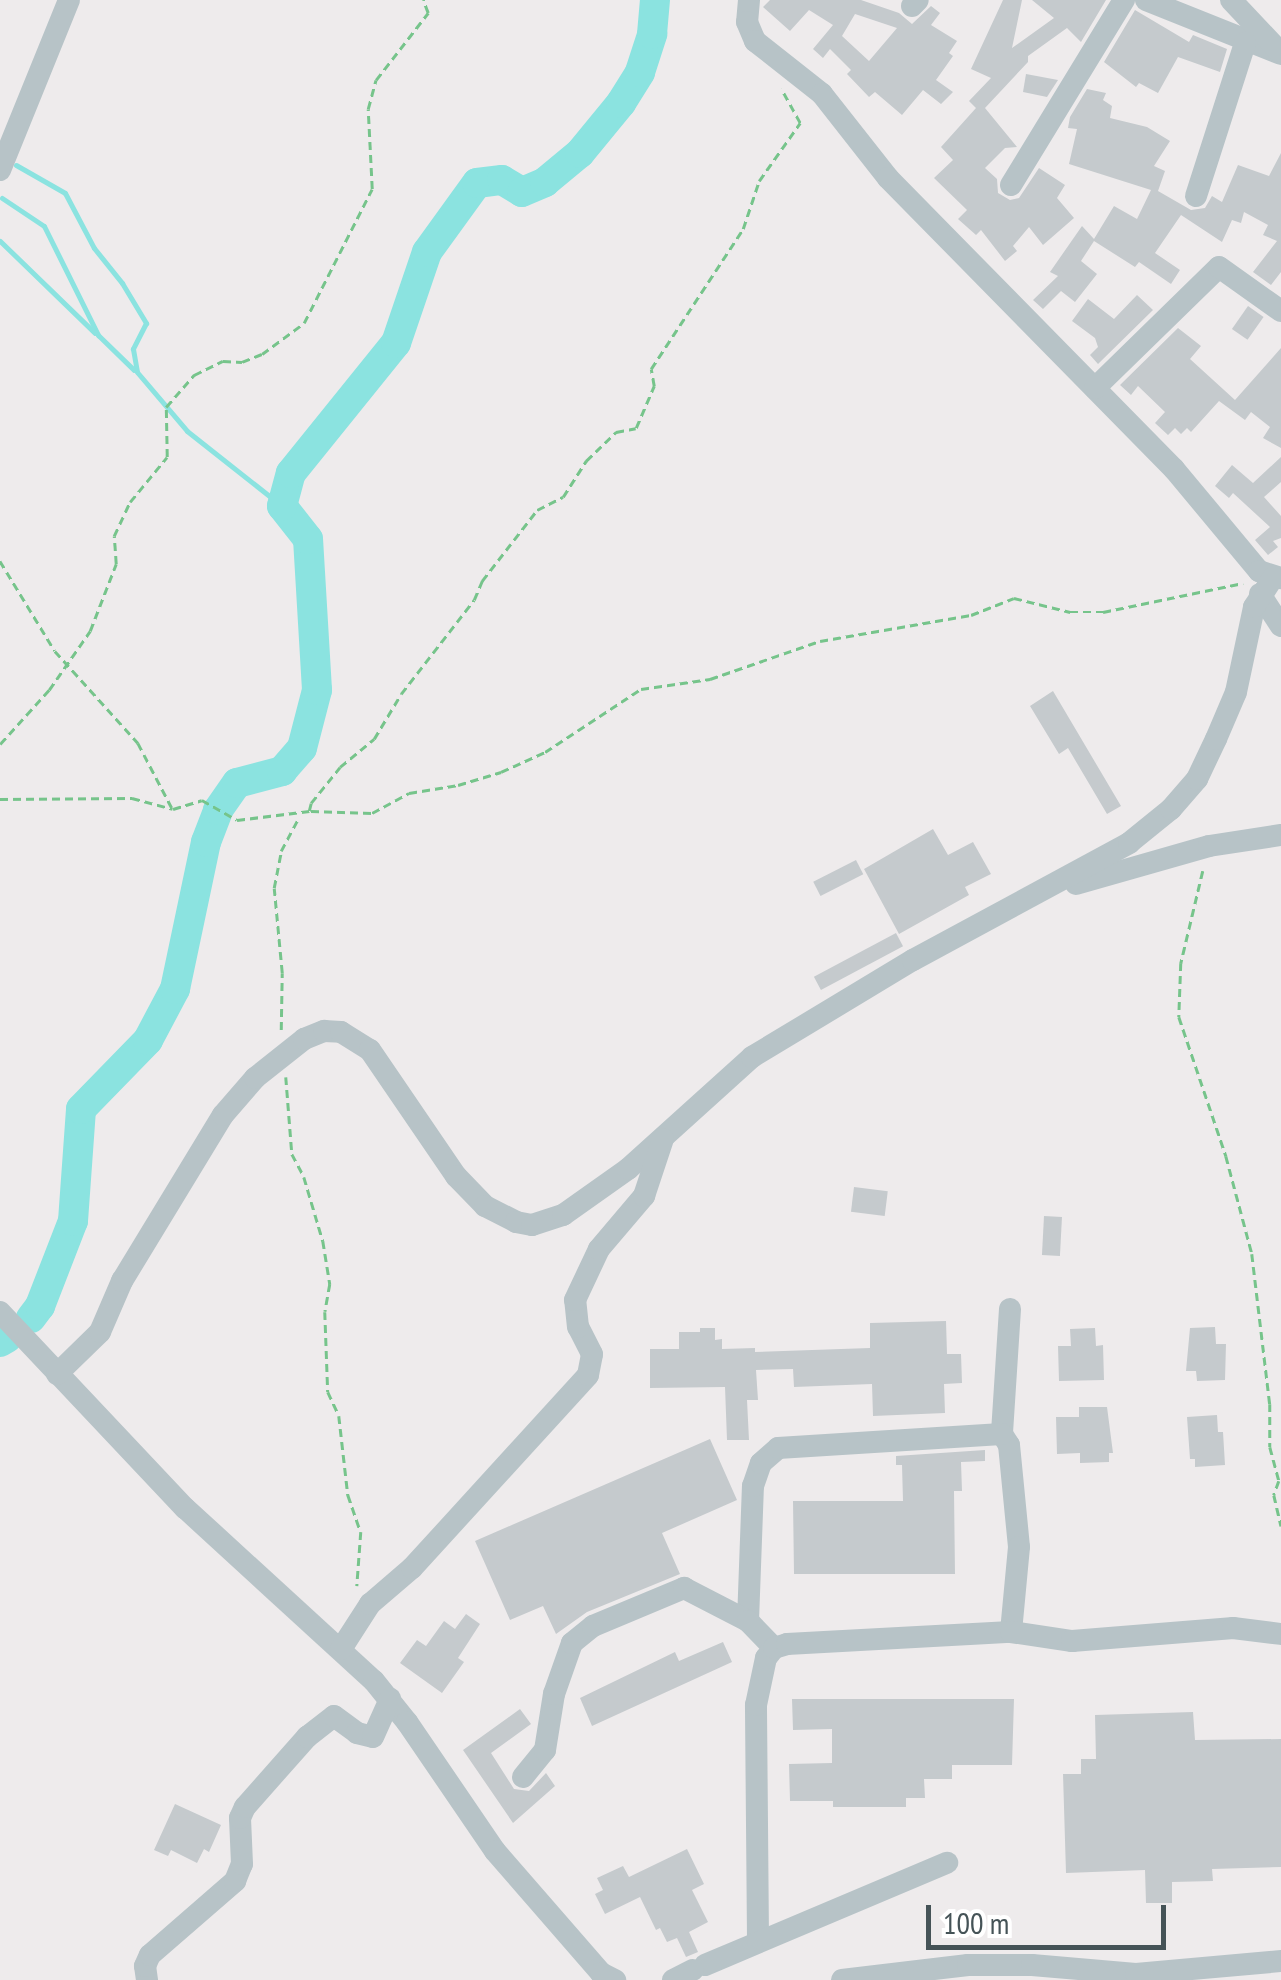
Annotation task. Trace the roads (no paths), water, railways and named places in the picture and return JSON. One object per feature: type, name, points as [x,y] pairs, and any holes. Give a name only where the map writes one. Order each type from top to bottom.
[{"type":"street","points":[[0,170],[69,0]]},
{"type":"street","points":[[749,0],[748,32],[784,67],[822,94],[888,178],[1174,469],[1271,583],[1281,626]]},
{"type":"street","points":[[1011,185],[1124,0]]},
{"type":"street","points":[[1146,0],[1245,43],[1281,54]]},
{"type":"street","points":[[1232,0],[1281,54]]},
{"type":"street","points":[[1196,196],[1245,43]]},
{"type":"street","points":[[1095,388],[1219,268],[1281,311]]},
{"type":"street","points":[[58,1374],[100,1332],[122,1281],[222,1115],[280,1055],[324,1032],[341,1032],[356,1039],[370,1050],[470,1194],[516,1222],[532,1225],[563,1215],[664,1138],[752,1058],[811,1018],[1129,843],[1171,810],[1197,779],[1236,692],[1247,630],[1271,583]]},
{"type":"street","points":[[1039,894],[1209,846],[1281,836]]},
{"type":"street","points":[[341,1649],[362,1616],[588,1375],[592,1354],[578,1327],[575,1300],[599,1249],[644,1196],[664,1138]]},
{"type":"street","points":[[1010,1310],[1002,1434],[1009,1445],[1019,1547],[1011,1632]]},
{"type":"street","points":[[0,1312],[184,1508],[341,1649],[390,1699],[478,1828],[607,1978]]},
{"type":"street","points":[[748,1620],[752,1486],[761,1463],[778,1448],[1002,1434]]},
{"type":"street","points":[[524,1776],[545,1750],[554,1694],[572,1643],[593,1626],[684,1588],[748,1620],[774,1648]]},
{"type":"street","points":[[758,1939],[756,1705],[766,1658],[774,1648],[1011,1632],[1072,1641],[1233,1628],[1281,1634]]},
{"type":"street","points":[[147,1980],[145,1966],[150,1955],[235,1881],[242,1864],[240,1818],[245,1807],[307,1737],[334,1716],[357,1733],[374,1736],[390,1699]]},
{"type":"street","points":[[690,1972],[758,1939],[947,1863]]},
{"type":"street","points":[[842,1980],[968,1965],[1032,1964],[1136,1974],[1281,1961]]},
{"type":"waterway","points":[[31,1318],[40,1306],[73,1221],[81,1109],[148,1040],[175,989],[206,842],[218,810],[237,783],[282,771],[302,748],[317,690],[308,539],[282,506],[291,473],[396,343],[427,252],[477,183],[502,180],[522,192],[545,182],[580,153],[621,103],[640,72],[652,34],[655,0]]},
{"type":"waterway","points":[[16,165],[65,193],[94,248],[122,283],[146,323],[133,349],[137,372],[187,431],[282,506]]},
{"type":"waterway","points":[[2,198],[44,226],[98,335],[134,370]]},
{"type":"waterway","points":[[0,241],[95,333]]},
{"type":"waterway","points":[[0,1342],[7,1338]]}]
